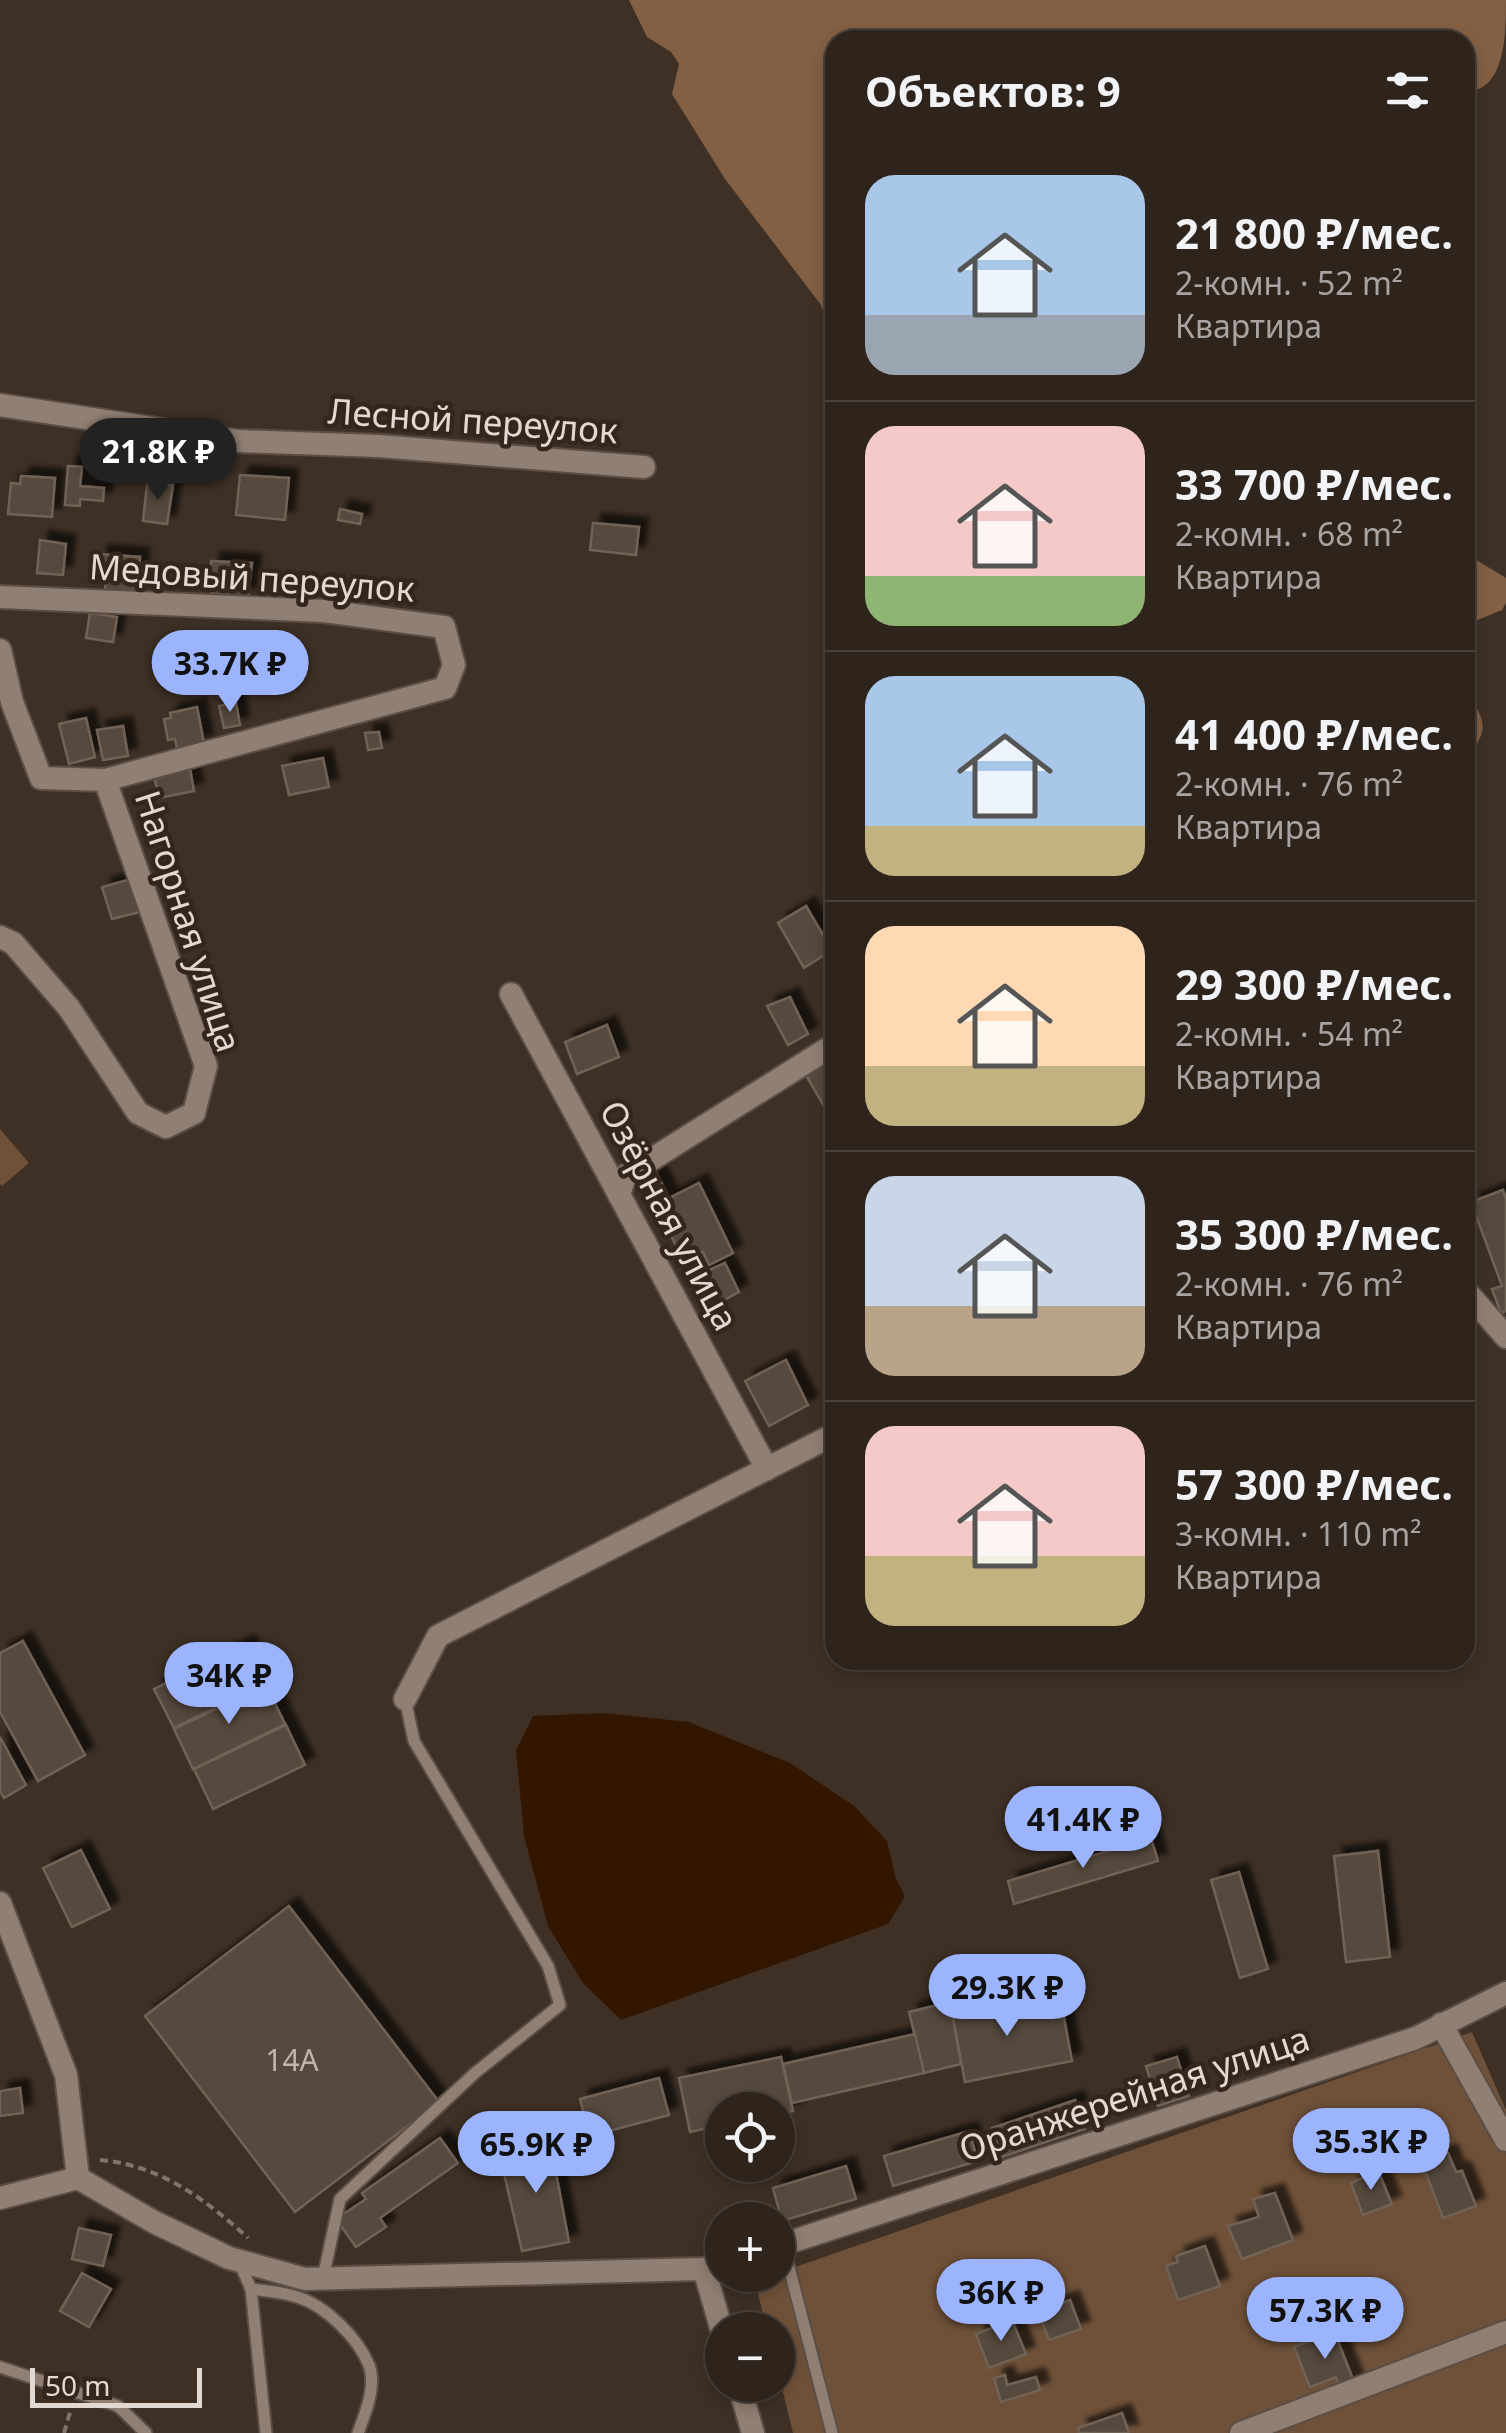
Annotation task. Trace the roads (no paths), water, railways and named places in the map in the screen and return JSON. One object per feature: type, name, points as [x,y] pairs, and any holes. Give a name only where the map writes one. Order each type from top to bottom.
[{"type":"street","name":"Лесной переулок","points":[[0,405],[237,440],[378,446],[644,467]]},
{"type":"street","name":"Медовый переулок","points":[[0,597],[324,612],[444,627],[454,665],[445,688],[105,780]]},
{"type":"street","name":"Нагорная улица","points":[[0,650],[12,702],[41,778],[105,780],[206,1066],[194,1113],[166,1127],[138,1114],[69,1008],[13,943],[0,937]]},
{"type":"street","name":"Озёрная улица","points":[[511,994],[767,1469]]},
{"type":"street","points":[[619,1195],[625,1176],[825,1050]]},
{"type":"street","points":[[1475,1302],[1506,1338]]},
{"type":"street","points":[[405,1699],[438,1636],[825,1439]]},
{"type":"street","points":[[0,1903],[66,2076],[77,2168],[154,2222],[244,2250],[305,2279],[705,2266]]},
{"type":"street","name":"Оранжерейная улица","points":[[795,2240],[1416,2038],[1506,1993]]},
{"type":"street","points":[[1441,2024],[1506,2140]]},
{"type":"street","points":[[0,2198],[77,2168]]},
{"type":"street","points":[[1242,2433],[1506,2332]]},
{"type":"street","points":[[744,2402],[753,2433]]},
{"type":"lane","points":[[323,2278],[340,2198],[475,2073],[560,2005],[548,1966],[414,1741],[405,1699]]},
{"type":"lane","points":[[244,2250],[252,2289],[266,2433]]},
{"type":"lane","points":[[252,2289],[299,2297],[324,2312],[352,2340],[370,2367],[370,2396],[358,2433]]},
{"type":"lane","points":[[793,2292],[832,2433]]},
{"type":"lane","points":[[0,2367],[118,2406],[146,2433]]}]
